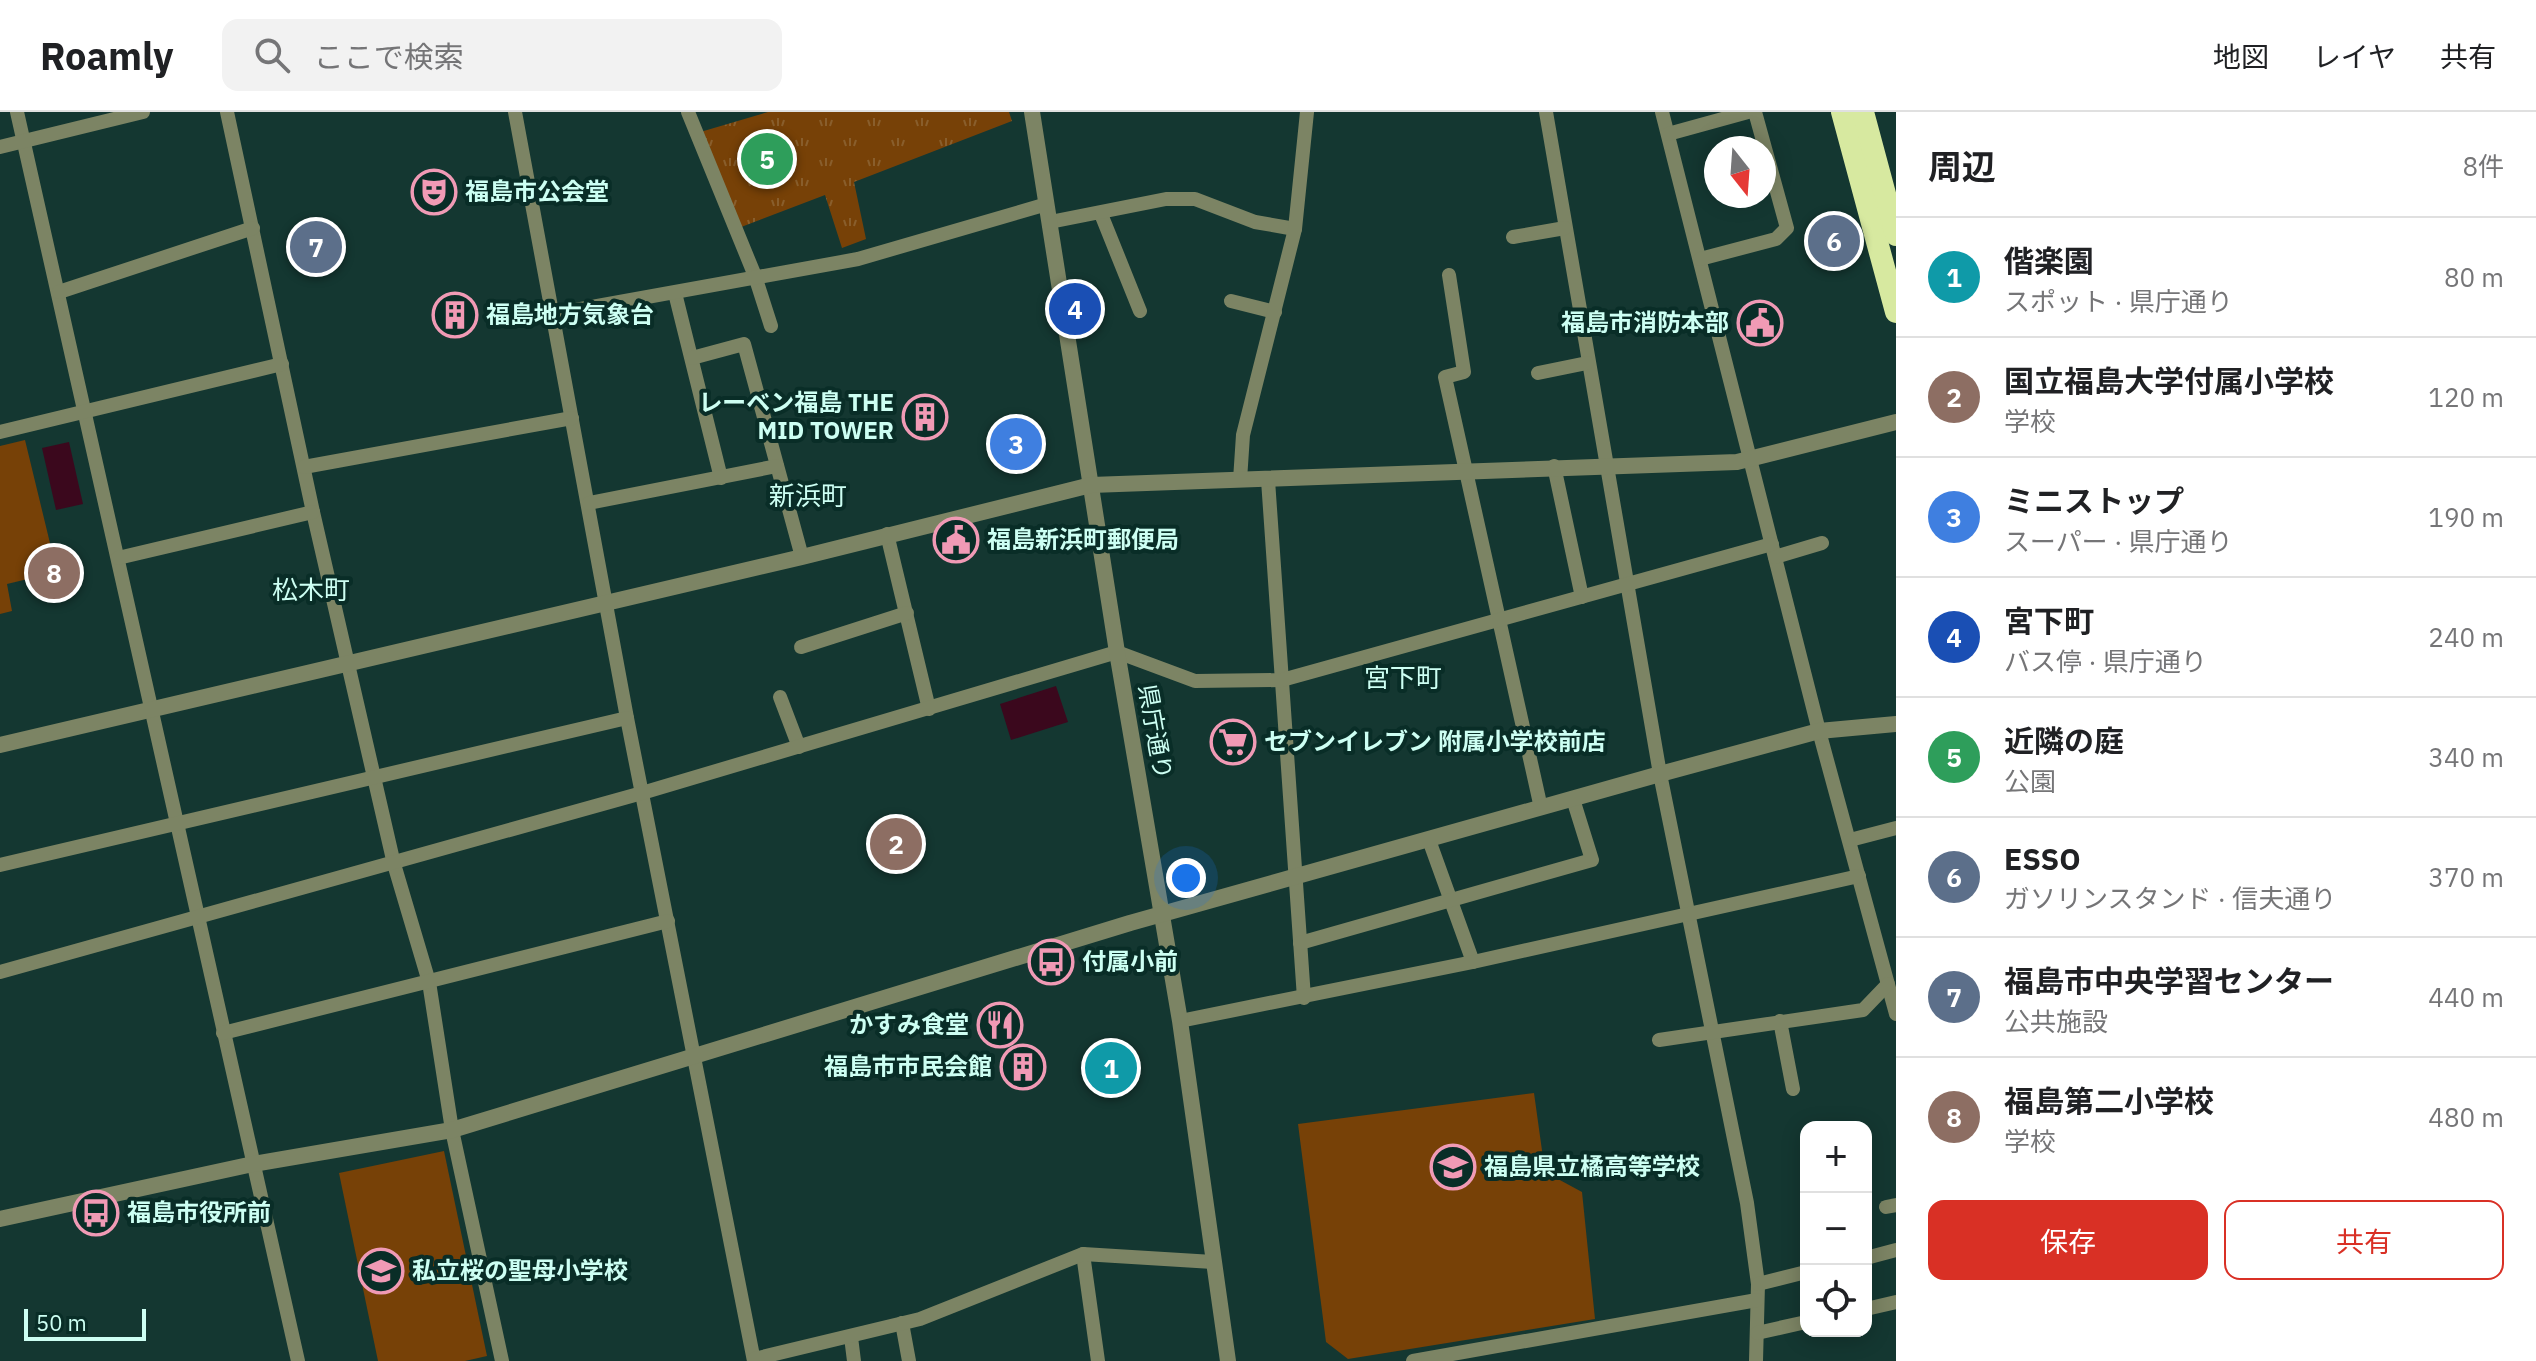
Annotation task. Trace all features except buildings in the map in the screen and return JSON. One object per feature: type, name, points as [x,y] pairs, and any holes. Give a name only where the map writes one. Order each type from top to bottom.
[{"type":"highway","points":[[1842,112],[1896,312]]},
{"type":"highway","points":[[1863,112],[1896,235]]},
{"type":"street","points":[[17,112],[298,1361]]},
{"type":"street","points":[[0,147],[143,112]]},
{"type":"street","points":[[227,112],[313,512],[394,864],[429,982],[452,1130],[502,1361]]},
{"type":"street","points":[[515,112],[627,718],[754,1360],[902,1323],[1083,1254],[1213,1262]]},
{"type":"street","points":[[688,112],[755,276],[771,326]]},
{"type":"street","name":"県庁通り","points":[[1032,112],[1117,652],[1180,1021],[1228,1361]]},
{"type":"street","points":[[1240,480],[1243,435],[1295,229],[1307,112]]},
{"type":"street","points":[[1546,112],[1660,774],[1747,1203],[1758,1284],[1756,1361]]},
{"type":"street","points":[[1662,112],[1819,731],[1896,1014]]},
{"type":"street","points":[[1668,134],[1748,112]]},
{"type":"street","points":[[1700,259],[1776,239],[1787,228],[1755,112]]},
{"type":"street","points":[[1050,222],[1166,199],[1195,199],[1255,222],[1295,229]]},
{"type":"street","points":[[553,314],[858,259],[1047,204]]},
{"type":"street","points":[[1101,214],[1140,311]]},
{"type":"street","points":[[59,292],[253,228]]},
{"type":"street","points":[[1513,237],[1565,228]]},
{"type":"street","points":[[1449,275],[1464,372],[1445,377],[1541,808]]},
{"type":"street","points":[[675,293],[721,478]]},
{"type":"street","points":[[1231,301],[1275,312]]},
{"type":"street","points":[[692,358],[744,344],[802,557]]},
{"type":"street","points":[[1538,373],[1587,363]]},
{"type":"street","points":[[0,432],[282,364]]},
{"type":"street","points":[[304,467],[572,418]]},
{"type":"street","points":[[0,745],[802,557],[1091,485],[1752,460],[1896,422]]},
{"type":"street","points":[[589,503],[777,466]]},
{"type":"street","points":[[1554,466],[1582,597]]},
{"type":"street","points":[[1268,480],[1299,878],[1304,998]]},
{"type":"street","points":[[118,558],[313,512]]},
{"type":"street","points":[[887,534],[929,709]]},
{"type":"street","points":[[0,972],[642,793],[1117,652],[1195,681],[1282,680],[1582,597],[1774,551],[1822,543]]},
{"type":"street","points":[[801,647],[907,613]]},
{"type":"street","points":[[780,697],[799,747]]},
{"type":"street","points":[[0,865],[627,718]]},
{"type":"street","points":[[0,1219],[253,1164],[452,1130],[695,1059],[1162,915],[1660,774],[1819,731],[1896,724]]},
{"type":"street","points":[[1300,943],[1452,903],[1592,860],[1573,799]]},
{"type":"street","points":[[1850,840],[1896,828]]},
{"type":"street","points":[[1429,840],[1473,962]]},
{"type":"street","points":[[1180,1021],[1473,962],[1859,876]]},
{"type":"street","points":[[223,1033],[668,921]]},
{"type":"street","points":[[1659,1040],[1863,1010],[1888,984]]},
{"type":"street","points":[[1780,1021],[1793,1089]]},
{"type":"street","points":[[1872,1256],[1896,1250]]},
{"type":"street","points":[[1083,1254],[1098,1361]]},
{"type":"street","points":[[1758,1284],[1800,1274]]},
{"type":"street","points":[[1413,1361],[1480,1355],[1757,1300]]},
{"type":"street","points":[[1872,1308],[1896,1302]]},
{"type":"street","points":[[902,1323],[909,1361]]},
{"type":"street","points":[[1757,1333],[1800,1323]]},
{"type":"street","points":[[851,1337],[854,1361]]},
{"type":"green space","points":[[768,112],[1009,112],[1012,121],[854,182],[866,239],[842,248],[825,195],[736,229],[697,133]]},
{"type":"green space","points":[[25,440],[57,572],[7,584],[12,611],[0,614],[0,446]]},
{"type":"green space","points":[[1534,1093],[1545,1172],[1582,1192],[1595,1319],[1348,1359],[1326,1342],[1298,1124]]},
{"type":"green space","points":[[444,1151],[487,1356],[465,1361],[378,1361],[339,1173]]},
{"type":"shaded area","points":[[69,442],[83,504],[56,510],[42,448]]},
{"type":"shaded area","points":[[1056,686],[1068,722],[1011,740],[1000,704]]},
{"type":"place","name":"近隣の庭","points":[[767,159]]},
{"type":"place","name":"福島市公会堂","points":[[434,192]]},
{"type":"place","name":"ESSO","points":[[1834,241]]},
{"type":"place","name":"福島市中央学習センター","points":[[316,247]]},
{"type":"place","name":"宮下町","points":[[1075,309]]},
{"type":"place","name":"福島地方気象台","points":[[455,315]]},
{"type":"place","name":"福島市消防本部","points":[[1760,323]]},
{"type":"place","name":"レーベン福島 THE MID TOWER","points":[[925,417]]},
{"type":"place","name":"ミニストップ","points":[[1016,444]]},
{"type":"place","name":"福島新浜町郵便局","points":[[956,540]]},
{"type":"place","name":"福島第二小学校","points":[[54,573]]},
{"type":"place","name":"セブンイレブン 附属小学校前店","points":[[1233,742]]},
{"type":"place","name":"国立福島大学付属小学校","points":[[896,844]]},
{"type":"place","name":"付属小前","points":[[1051,962]]},
{"type":"place","name":"かすみ食堂","points":[[1000,1025]]},
{"type":"place","name":"福島市市民会館","points":[[1023,1067]]},
{"type":"place","name":"偕楽園","points":[[1111,1068]]},
{"type":"place","name":"福島県立橘高等学校","points":[[1453,1167]]},
{"type":"place","name":"福島市役所前","points":[[96,1213]]},
{"type":"place","name":"私立桜の聖母小学校","points":[[381,1271]]},
{"type":"district","name":"新浜町","points":[[808,496]]},
{"type":"district","name":"松木町","points":[[311,590]]},
{"type":"district","name":"宮下町","points":[[1403,678]]}]
